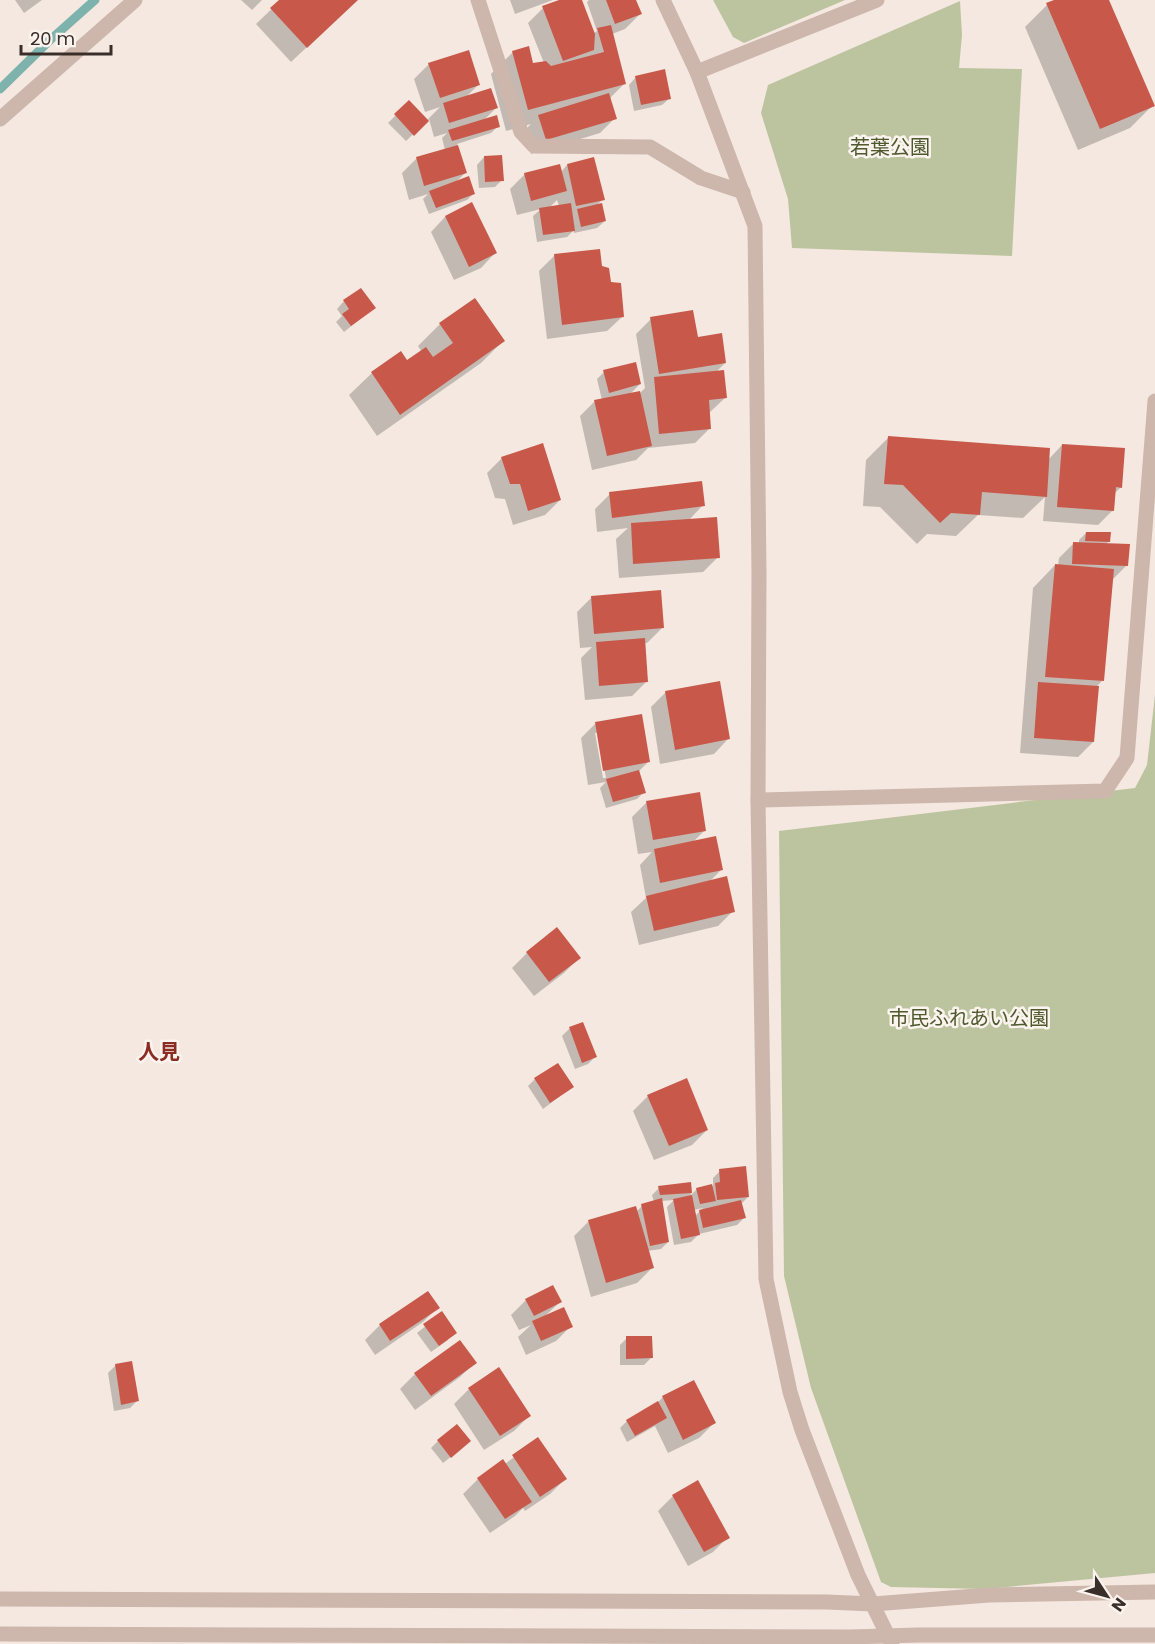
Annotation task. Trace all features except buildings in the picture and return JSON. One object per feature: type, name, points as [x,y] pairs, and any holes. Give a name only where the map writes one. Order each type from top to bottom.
[{"type":"street","points":[[0,118],[135,0]]},
{"type":"street","points":[[478,0],[521,132],[534,146],[650,147],[701,178],[743,192]]},
{"type":"street","points":[[663,0],[697,72],[755,226],[759,573],[758,800],[766,1279],[790,1392],[802,1430],[858,1575],[890,1640]]},
{"type":"street","points":[[697,72],[877,0]]},
{"type":"street","points":[[758,800],[1105,791],[1127,758],[1155,401]]},
{"type":"street","points":[[0,1599],[873,1604],[989,1595],[1155,1592]]},
{"type":"street","points":[[0,1634],[838,1637],[890,1640],[1155,1635]]},
{"type":"green space","points":[[713,0],[845,0],[744,43],[733,37]]},
{"type":"green space","name":"若葉公園","points":[[960,1],[962,35],[959,68],[1022,69],[1012,256],[792,248],[788,199],[761,113],[768,85]]},
{"type":"green space","name":"市民ふれあい公園","points":[[1155,695],[1155,1573],[985,1589],[891,1587],[881,1582],[811,1388],[784,1276],[779,831],[1135,788],[1147,765]]},
{"type":"waterway","points":[[0,89],[95,0]]},
{"type":"district","name":"人見","points":[[159,1052]]}]
